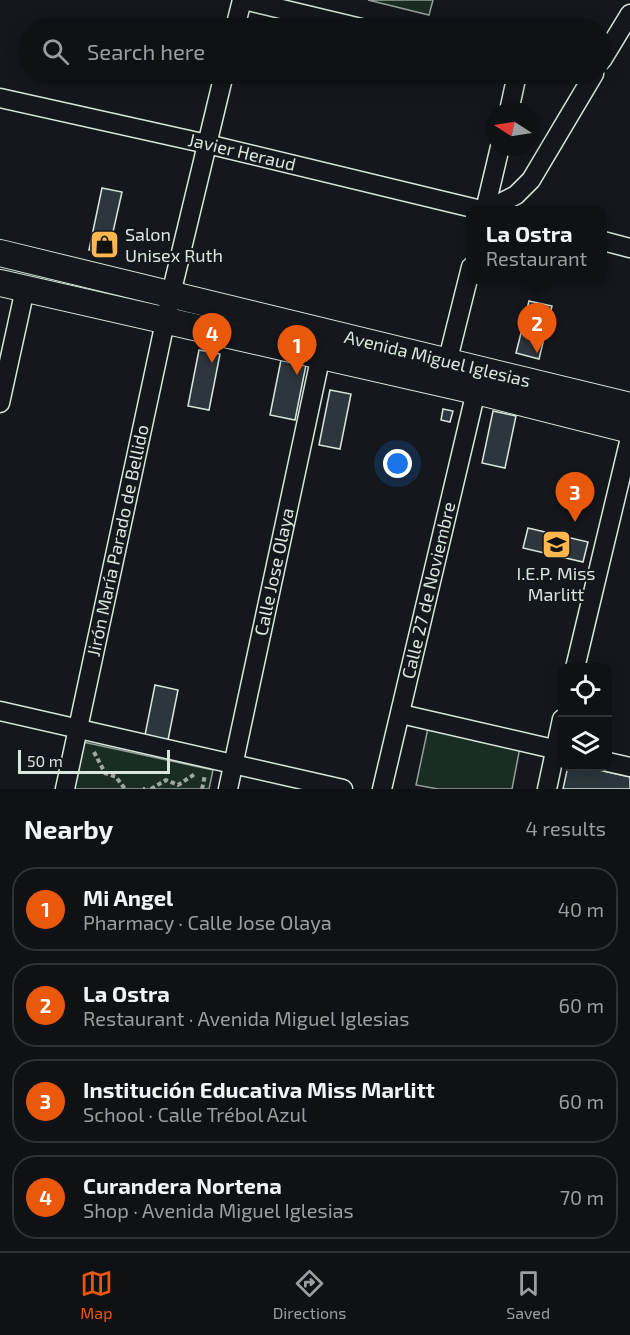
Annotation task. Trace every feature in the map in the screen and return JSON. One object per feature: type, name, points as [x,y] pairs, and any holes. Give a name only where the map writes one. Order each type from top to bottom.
[{"type":"main road","name":"Avenida Miguel Iglesias","points":[[0,253],[630,406]]},
{"type":"main road","name":"Avenida Miguel Iglesias","points":[[0,284],[321,355],[630,430]]},
{"type":"street","points":[[238,18],[243,0],[319,18]]},
{"type":"street","points":[[612,44],[630,14]]},
{"type":"street","name":"Jirón María Parado de Bellido","points":[[65,789],[171,294],[222,84]]},
{"type":"street","points":[[511,102],[515,84]]},
{"type":"street","points":[[493,206],[516,195],[531,180],[588,84]]},
{"type":"street","name":"Javier Heraud","points":[[0,98],[207,144],[467,206]]},
{"type":"street","points":[[485,206],[498,156]]},
{"type":"street","points":[[607,242],[630,248]]},
{"type":"street","points":[[447,363],[467,284]]},
{"type":"street","points":[[0,403],[25,289]]},
{"type":"street","name":"Calle Jose Olaya","points":[[228,789],[321,355]]},
{"type":"street","name":"Calle 27 de Noviembre","points":[[382,789],[476,391]]},
{"type":"street","points":[[576,663],[630,438]]},
{"type":"street","points":[[0,711],[343,789]]},
{"type":"street","points":[[400,714],[558,750]]},
{"type":"street","points":[[547,789],[558,753]]},
{"type":"street","points":[[612,763],[630,767]]},
{"type":"path","points":[[79,728],[105,773],[116,777],[125,789]]},
{"type":"green space","points":[[368,0],[433,0],[429,15]]},
{"type":"green space","points":[[428,728],[520,747],[512,789],[438,789],[416,785]]},
{"type":"green space","points":[[83,742],[213,770],[209,789],[72,789]]},
{"type":"building","points":[[102,188],[122,192],[108,254],[89,250]]},
{"type":"building","points":[[529,301],[552,306],[539,359],[516,353]]},
{"type":"building","points":[[199,350],[220,354],[209,410],[188,406]]},
{"type":"building","points":[[281,360],[306,365],[295,420],[270,415]]},
{"type":"building","points":[[330,390],[351,394],[340,449],[319,445]]},
{"type":"building","points":[[443,409],[453,411],[450,422],[441,420]]},
{"type":"building","points":[[493,411],[516,416],[505,468],[482,463]]},
{"type":"building","name":"I.E.P. Miss Marlitt","points":[[528,528],[588,542],[583,562],[523,548]]},
{"type":"building","points":[[155,685],[178,690],[168,740],[145,735]]},
{"type":"building","points":[[567,771],[603,771],[630,777],[630,789],[563,789]]},
{"type":"place","name":"Salon Unisex Ruth","points":[[104,245]]},
{"type":"place","name":"La Ostra","points":[[537,353]]},
{"type":"place","name":"Curandera Nortena","points":[[212,363]]},
{"type":"place","name":"Mi Angel","points":[[297,375]]},
{"type":"place","name":"Institución Educativa Miss Marlitt","points":[[575,522]]},
{"type":"place","name":"I.E.P. Miss Marlitt","points":[[556,545]]}]
